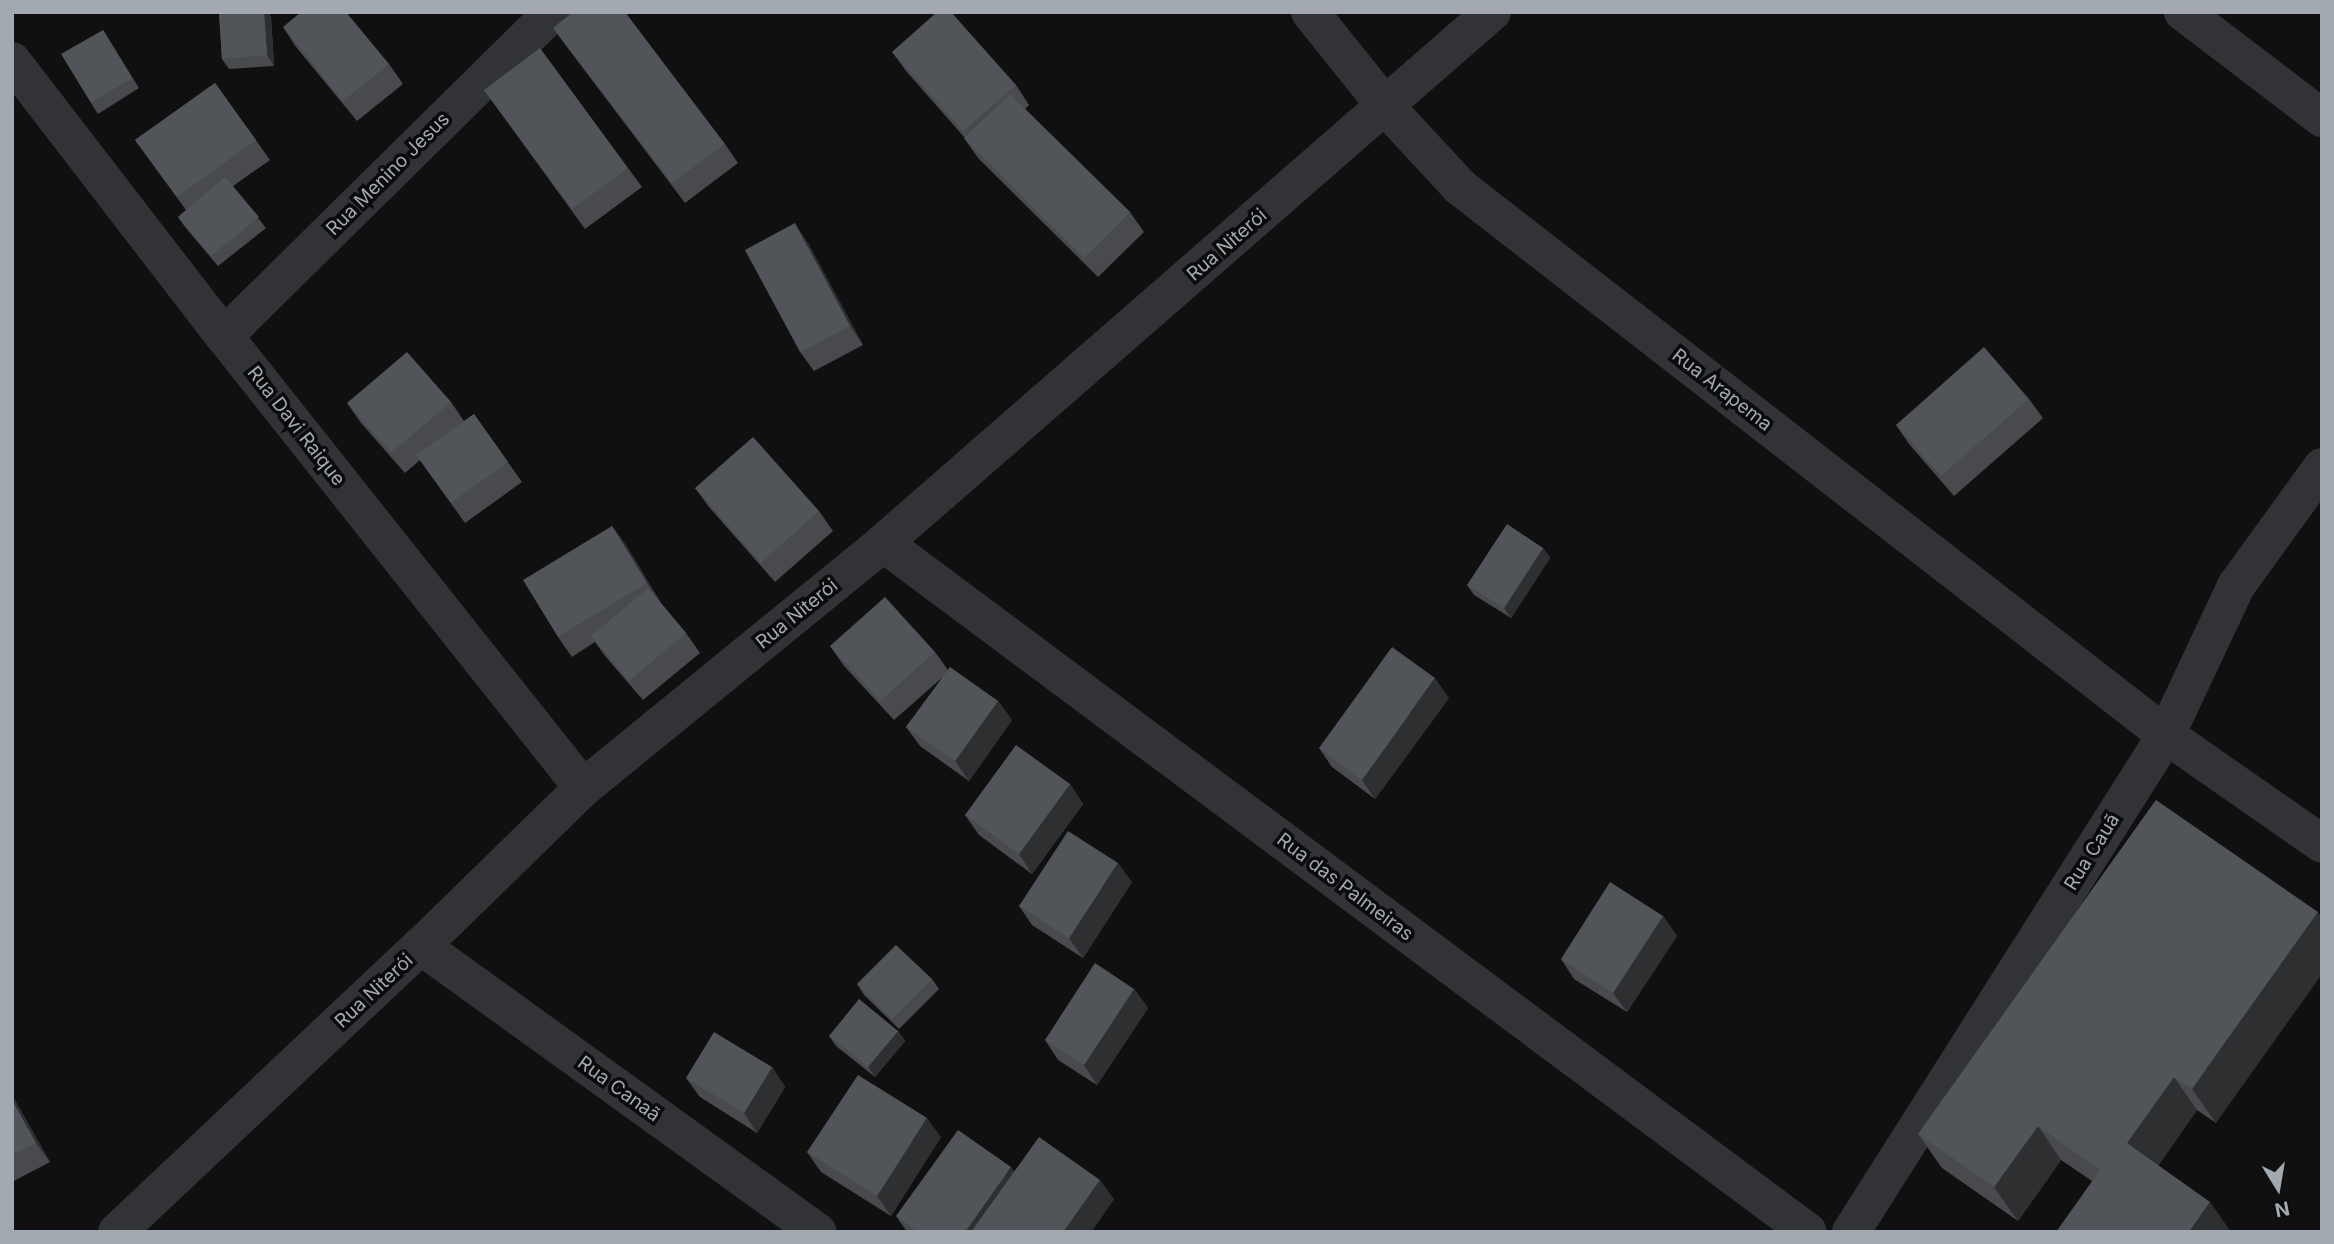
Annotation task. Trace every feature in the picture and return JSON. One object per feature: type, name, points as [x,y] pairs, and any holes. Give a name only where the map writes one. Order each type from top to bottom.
[{"type":"street","name":"Rua Menino Jesus","points":[[223,336],[552,12]]},
{"type":"street","name":"Rua Arapema","points":[[1310,12],[1386,107],[1460,187],[2166,735],[2322,844]]},
{"type":"street","name":"Rua Niterói","points":[[117,1232],[421,946],[583,788],[883,543],[1492,12]]},
{"type":"street","points":[[2183,12],[2322,118]]},
{"type":"street","name":"Rua Davi Raique","points":[[12,61],[223,336],[583,788]]},
{"type":"street","name":"Rua Cauã","points":[[1851,1232],[2166,735],[2236,586],[2322,467]]},
{"type":"street","name":"Rua das Palmeiras","points":[[883,543],[1808,1232]]},
{"type":"street","name":"Rua Canaã","points":[[421,946],[817,1232]]},
{"type":"building","points":[[219,12],[264,12],[267,55],[222,59]]},
{"type":"building","points":[[301,12],[346,12],[389,64],[343,101],[283,27]]},
{"type":"building","points":[[573,12],[625,12],[725,144],[672,183],[553,28]]},
{"type":"building","points":[[937,12],[951,12],[1016,85],[963,131],[892,52]]},
{"type":"building","points":[[103,30],[132,78],[91,103],[61,54]]},
{"type":"building","points":[[540,48],[628,168],[572,209],[484,90]]},
{"type":"building","points":[[215,83],[256,140],[177,197],[135,140]]},
{"type":"building","points":[[1010,94],[1130,212],[1084,258],[964,138]]},
{"type":"building","points":[[225,177],[259,217],[211,256],[178,217]]},
{"type":"building","points":[[795,223],[850,326],[800,352],[745,250]]},
{"type":"building","points":[[1984,347],[2029,399],[1941,476],[1896,425]]},
{"type":"building","points":[[407,352],[451,402],[391,453],[347,403]]},
{"type":"building","points":[[474,414],[508,462],[451,503],[416,455]]},
{"type":"building","points":[[753,437],[819,511],[761,563],[695,488]]},
{"type":"building","points":[[1507,524],[1543,548],[1504,608],[1467,585]]},
{"type":"building","points":[[612,526],[647,583],[558,637],[523,580]]},
{"type":"building","points":[[648,588],[686,633],[629,681],[591,636]]},
{"type":"building","points":[[885,597],[935,652],[880,701],[830,646]]},
{"type":"building","points":[[1392,647],[1435,678],[1362,780],[1319,748]]},
{"type":"building","points":[[950,667],[998,701],[955,761],[906,727]]},
{"type":"building","points":[[1016,745],[1070,784],[1019,854],[965,815]]},
{"type":"building","points":[[2156,800],[2318,912],[2192,1089],[2174,1077],[2127,1143],[2210,1202],[2189,1232],[2056,1232],[2100,1170],[2038,1126],[1994,1187],[1918,1134]]},
{"type":"building","points":[[1068,831],[1118,863],[1069,938],[1019,906]]},
{"type":"building","points":[[1610,882],[1663,916],[1613,993],[1561,959]]},
{"type":"building","points":[[896,945],[932,979],[892,1019],[857,984]]},
{"type":"building","points":[[1095,963],[1134,989],[1084,1065],[1045,1040]]},
{"type":"building","points":[[859,999],[898,1031],[868,1067],[829,1036]]},
{"type":"building","points":[[714,1032],[772,1067],[744,1113],[686,1078]]},
{"type":"building","points":[[858,1075],[927,1118],[877,1196],[807,1152]]},
{"type":"building","points":[[12,1100],[36,1143],[12,1155]]},
{"type":"building","points":[[958,1130],[1011,1167],[965,1232],[918,1232],[896,1216]]},
{"type":"building","points":[[1039,1137],[1100,1180],[1063,1232],[971,1232]]}]
